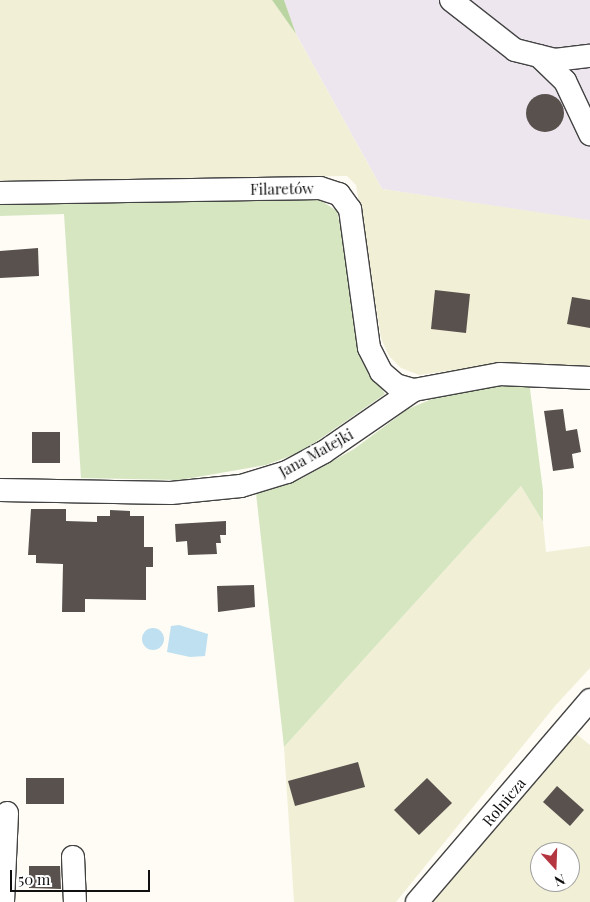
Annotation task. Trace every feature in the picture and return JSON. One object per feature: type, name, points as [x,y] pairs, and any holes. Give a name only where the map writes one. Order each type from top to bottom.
[{"type":"street","points":[[451,0],[514,50],[555,60],[590,56]]},
{"type":"street","points":[[539,56],[565,82],[590,134]]},
{"type":"street","name":"Filaretów","points":[[0,193],[320,188],[339,194],[350,210],[369,348],[381,372],[396,385],[414,390]]},
{"type":"street","name":"Jana Matejki","points":[[0,490],[171,493],[242,486],[287,472],[324,452],[414,390],[500,374],[590,378]]},
{"type":"street","name":"Rolnicza","points":[[417,902],[590,700]]},
{"type":"street","points":[[3,902],[7,813]]},
{"type":"street","points":[[73,857],[75,902]]},
{"type":"shaded area","points":[[0,0],[272,0],[296,34],[382,189],[590,220],[590,371],[470,368],[419,375],[401,368],[389,356],[381,338],[356,185],[347,176],[0,181]]},
{"type":"shaded area","points":[[284,0],[590,0],[590,221],[382,189],[296,34]]},
{"type":"shaded area","points":[[521,486],[543,522],[546,552],[590,546],[590,668],[555,706],[396,902],[294,902],[284,747]]},
{"type":"shaded area","points":[[574,732],[590,745],[590,902],[433,902]]},
{"type":"green space","points":[[272,0],[284,0],[296,34]]},
{"type":"green space","points":[[314,196],[337,211],[370,371],[385,394],[301,452],[266,465],[180,480],[81,478],[64,214],[0,216],[0,197]]},
{"type":"green space","points":[[492,381],[529,381],[543,491],[543,522],[521,486],[284,747],[256,493],[301,479],[354,449],[408,409],[444,394]]},
{"type":"water","points":[[179,625],[208,634],[205,656],[190,657],[167,652],[171,626]]},
{"type":"water","points":[[153,628],[161,631],[164,639],[161,647],[153,650],[145,647],[142,639],[145,631]]},
{"type":"building","points":[[545,94],[552,95],[558,100],[563,106],[563,120],[558,126],[552,131],[545,132],[538,131],[532,126],[527,120],[526,113],[527,106],[532,100],[538,95]]},
{"type":"building","points":[[38,248],[39,276],[0,278],[0,251]]},
{"type":"building","points":[[435,290],[470,294],[466,333],[431,329]]},
{"type":"building","points":[[572,297],[590,300],[590,328],[567,324]]},
{"type":"building","points":[[563,409],[566,431],[577,429],[581,452],[572,454],[574,468],[553,471],[544,411]]},
{"type":"building","points":[[32,432],[60,432],[60,463],[32,463]]},
{"type":"building","points":[[31,509],[66,509],[66,521],[97,522],[97,516],[110,516],[110,510],[130,511],[130,516],[144,516],[144,547],[153,547],[153,567],[146,567],[146,600],[85,599],[85,612],[62,612],[63,564],[36,563],[36,555],[28,555]]},
{"type":"building","points":[[226,521],[226,535],[220,535],[221,543],[216,543],[217,554],[188,555],[187,541],[176,542],[175,524]]},
{"type":"building","points":[[254,585],[255,607],[218,612],[217,586]]},
{"type":"building","points":[[358,762],[365,787],[295,806],[288,781]]},
{"type":"building","points":[[26,778],[64,778],[64,804],[26,804]]},
{"type":"building","points":[[427,778],[452,803],[419,835],[394,810]]},
{"type":"building","points":[[557,786],[584,810],[570,826],[543,802]]},
{"type":"building","points":[[29,866],[60,866],[61,889],[29,888]]}]
